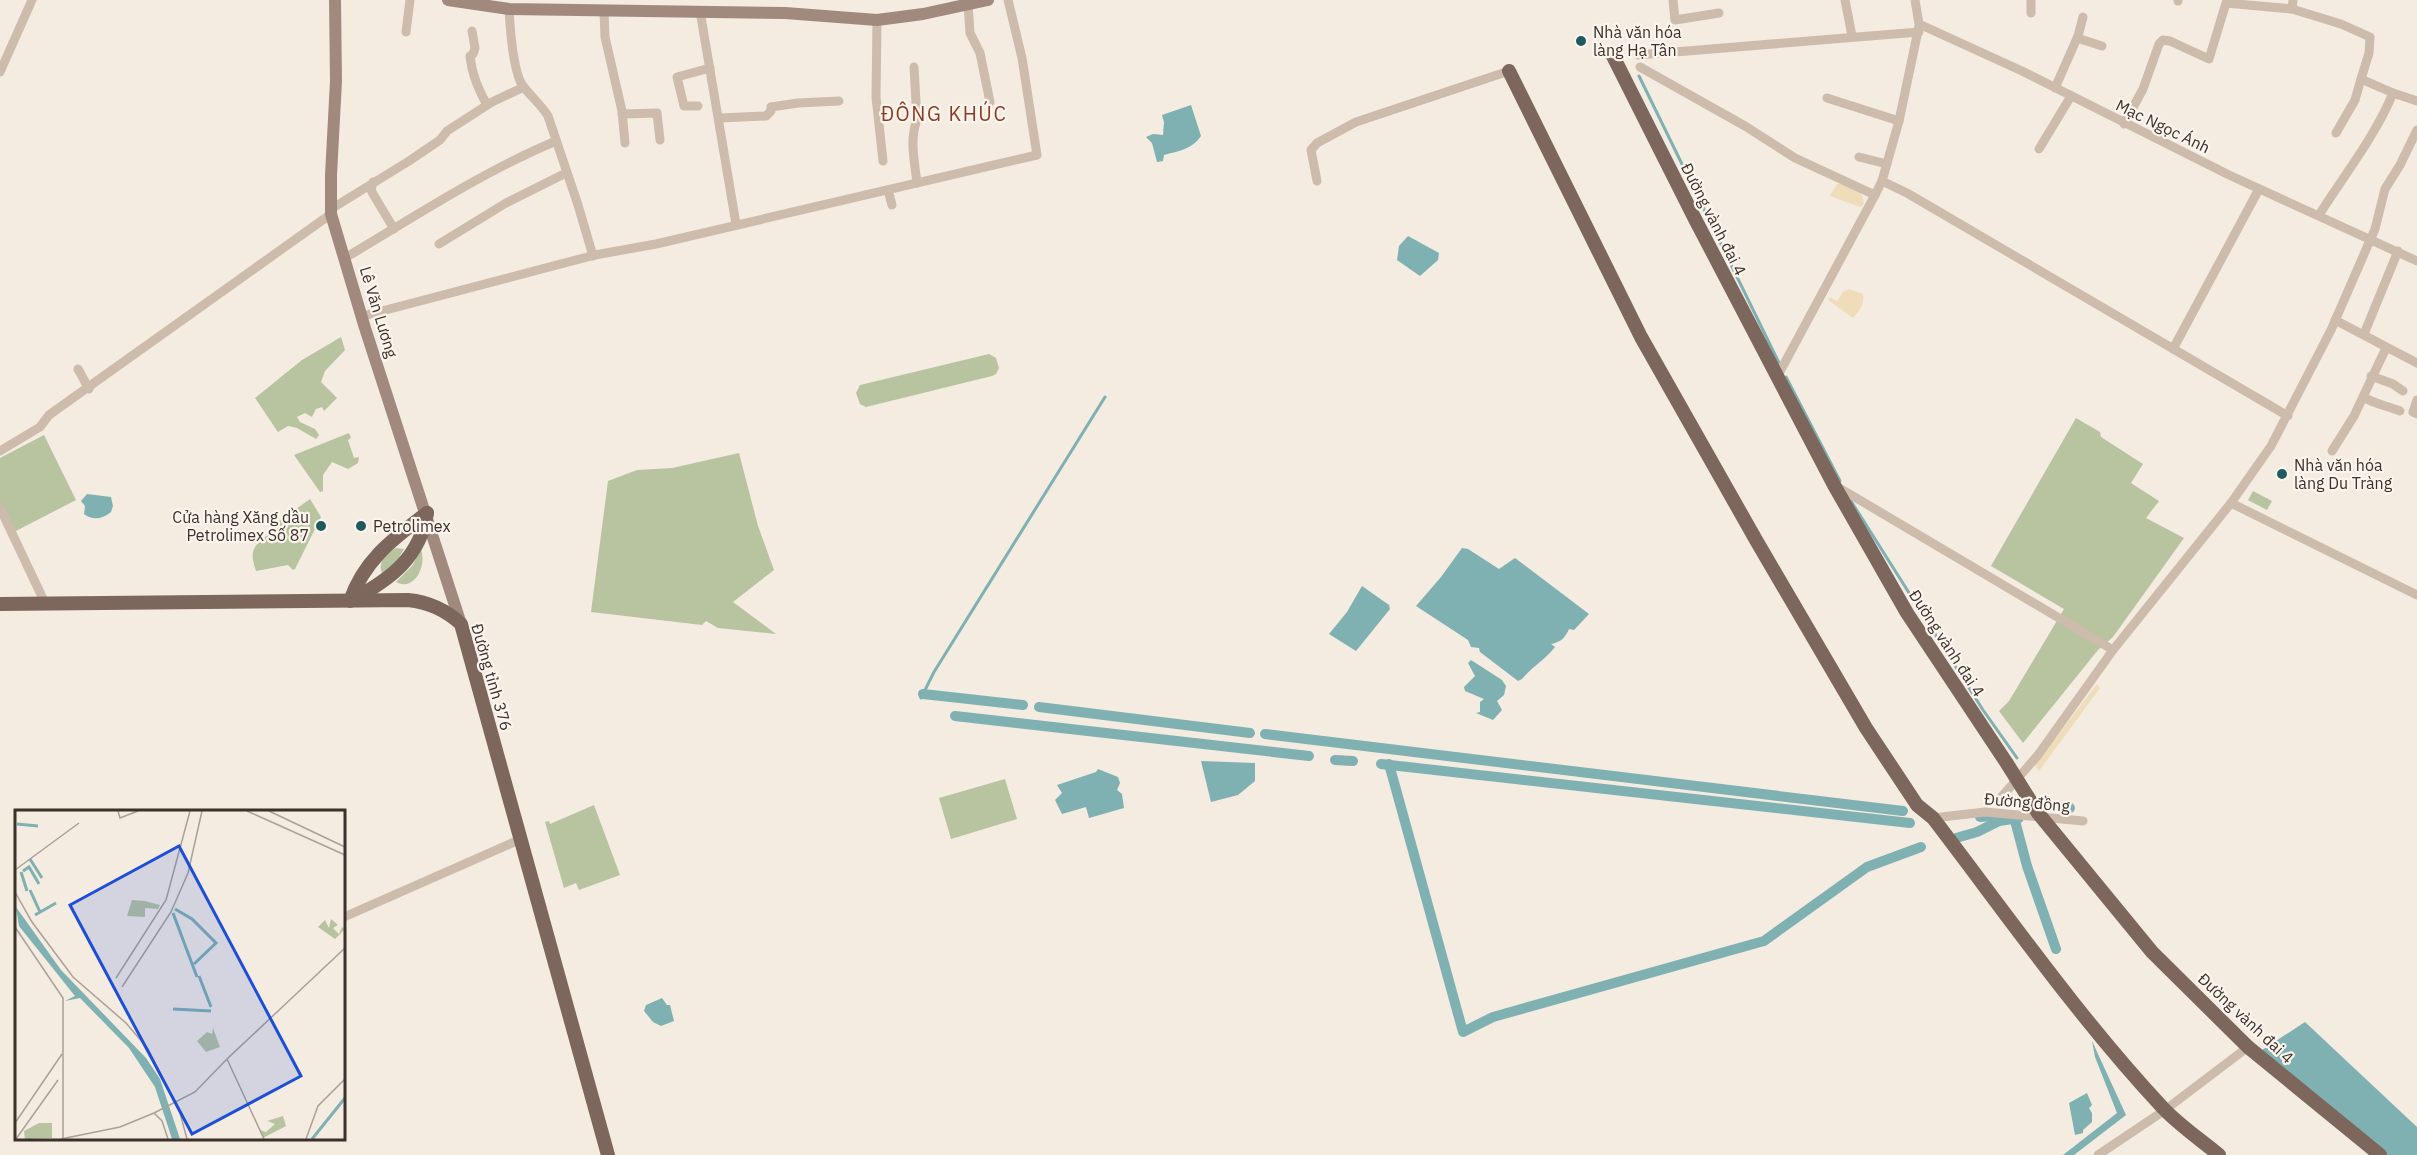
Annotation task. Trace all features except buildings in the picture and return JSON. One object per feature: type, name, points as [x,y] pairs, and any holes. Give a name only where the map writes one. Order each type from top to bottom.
[{"type":"main road","name":"Lê Văn Lương","points":[[335,0],[336,81],[331,212],[461,624]]},
{"type":"main road","points":[[448,0],[509,9],[604,12],[700,11],[878,20],[923,14],[988,0]]},
{"type":"main road","name":"Đường vành đai 4","points":[[1613,56],[1834,485],[1907,613],[2040,816],[2152,952],[2248,1047],[2380,1155]]},
{"type":"main road","points":[[1509,71],[1641,337],[1866,728],[1917,805],[1933,818],[2064,990],[2164,1110],[2219,1155]]},
{"type":"main road","points":[[350,601],[385,582],[403,564],[420,537],[427,513]]},
{"type":"main road","points":[[350,601],[357,581],[367,566],[394,539],[427,513]]},
{"type":"main road","name":"Đường tỉnh 376","points":[[0,604],[419,601],[451,614],[461,624],[608,1155]]},
{"type":"street","points":[[0,72],[32,0]]},
{"type":"street","points":[[406,32],[410,0]]},
{"type":"street","points":[[363,316],[593,256],[656,244],[1037,155],[1022,58],[1008,0]]},
{"type":"street","points":[[1673,0],[1675,20],[1719,14]]},
{"type":"street","points":[[1845,0],[1852,36]]},
{"type":"street","points":[[1777,377],[1882,181],[1899,121],[1919,28],[1915,0]]},
{"type":"street","points":[[2031,0],[2031,13]]},
{"type":"street","points":[[2124,124],[2143,89],[2159,44],[2163,40],[2209,59],[2226,3],[2292,5],[2370,37],[2369,53],[2355,100],[2336,133]]},
{"type":"street","points":[[968,4],[970,33],[980,53],[990,102]]},
{"type":"street","points":[[509,9],[511,37],[519,76],[548,116],[593,256]]},
{"type":"street","points":[[700,11],[720,118],[736,224]]},
{"type":"street","points":[[604,12],[604,38],[622,114],[625,142]]},
{"type":"street","points":[[2055,88],[2077,38],[2083,17]]},
{"type":"street","points":[[878,20],[876,97],[883,161]]},
{"type":"street","points":[[1638,55],[1919,28]]},
{"type":"street","name":"Mạc Ngọc Ánh","points":[[1919,28],[1950,31],[2124,124],[2417,261]]},
{"type":"street","points":[[472,31],[475,48],[470,56],[473,74],[475,83],[487,105]]},
{"type":"street","points":[[2077,38],[2102,46]]},
{"type":"street","points":[[914,67],[917,120],[914,127],[914,149],[917,183]]},
{"type":"street","points":[[1640,67],[1745,126],[1795,158],[1875,195]]},
{"type":"street","points":[[698,106],[684,106],[677,76],[710,68]]},
{"type":"street","points":[[1317,181],[1311,150],[1317,143],[1356,123],[1509,71]]},
{"type":"street","points":[[2361,79],[2417,101]]},
{"type":"street","points":[[0,451],[40,427],[49,415],[89,389],[111,370],[373,182],[440,140],[447,131],[487,105],[525,87]]},
{"type":"street","points":[[2319,215],[2346,171],[2373,135],[2393,93]]},
{"type":"street","points":[[2039,149],[2071,96]]},
{"type":"street","points":[[1827,98],[1899,121]]},
{"type":"street","points":[[720,118],[766,116],[771,111],[771,107],[839,101]]},
{"type":"street","points":[[622,114],[657,113],[660,140]]},
{"type":"street","points":[[1998,801],[2038,755],[2113,650],[2262,460],[2286,418],[2335,320],[2370,239],[2385,189],[2417,130]]},
{"type":"street","points":[[345,258],[459,190],[528,153],[556,141]]},
{"type":"street","points":[[1859,157],[1887,164]]},
{"type":"street","points":[[439,243],[506,203],[566,173]]},
{"type":"street","points":[[1882,181],[1907,193],[2173,349],[2286,418],[2295,427]]},
{"type":"street","points":[[373,182],[371,190],[373,195],[394,229]]},
{"type":"street","points":[[2173,349],[2259,189]]},
{"type":"street","points":[[888,190],[892,205]]},
{"type":"street","points":[[2364,334],[2398,251]]},
{"type":"street","points":[[2335,320],[2417,363]]},
{"type":"street","points":[[2332,451],[2354,417],[2371,376],[2386,348]]},
{"type":"street","points":[[78,369],[89,389]]},
{"type":"street","points":[[2371,376],[2393,384],[2403,391]]},
{"type":"street","points":[[2363,397],[2375,404],[2400,411]]},
{"type":"street","points":[[2417,400],[2413,412],[2417,414]]},
{"type":"street","points":[[1834,485],[2113,650]]},
{"type":"street","points":[[2230,503],[2417,595]]},
{"type":"street","points":[[0,508],[45,603]]},
{"type":"street","name":"Đường đồng","points":[[1933,818],[1978,812],[2084,821]]},
{"type":"street","points":[[345,917],[521,839]]},
{"type":"street","points":[[2098,1155],[2164,1110],[2248,1047]]},
{"type":"green space","points":[[341,337],[345,350],[325,371],[321,382],[337,398],[324,411],[322,407],[316,409],[312,417],[305,413],[297,417],[300,422],[315,429],[319,435],[316,439],[297,428],[288,426],[278,432],[255,398],[302,360]]},
{"type":"green space","points":[[989,354],[996,358],[999,368],[992,376],[866,407],[860,404],[856,393],[860,385]]},
{"type":"green space","points":[[2076,418],[2100,432],[2101,437],[2143,464],[2131,483],[2159,501],[2146,518],[2184,538],[2113,637],[2098,650],[2023,743],[1999,711],[2009,701],[2064,609],[1991,566]]},
{"type":"green space","points":[[349,433],[351,438],[348,440],[354,458],[359,457],[358,463],[348,469],[332,462],[323,475],[323,491],[320,492],[294,455]]},
{"type":"green space","points":[[44,435],[76,500],[12,533],[0,509],[0,458]]},
{"type":"green space","points":[[739,453],[758,526],[774,570],[733,602],[776,634],[718,628],[706,621],[702,625],[591,612],[608,481],[637,470],[672,468]]},
{"type":"green space","points":[[2253,491],[2272,501],[2267,510],[2248,500]]},
{"type":"green space","points":[[310,499],[321,517],[295,569],[293,570],[288,565],[256,571],[253,552],[257,544],[272,532],[272,526]]},
{"type":"green space","points":[[396,548],[404,549],[397,561],[382,573],[382,562],[386,555]]},
{"type":"green space","points":[[421,550],[422,563],[418,575],[409,583],[396,582],[412,566]]},
{"type":"green space","points":[[1005,779],[1017,819],[951,839],[939,798]]},
{"type":"green space","points":[[594,805],[620,875],[579,890],[576,883],[564,888],[545,822],[549,821],[550,824]]},
{"type":"sand","points":[[1837,184],[1861,193],[1864,204],[1860,207],[1830,196]]},
{"type":"sand","points":[[1849,289],[1863,294],[1862,304],[1853,318],[1828,300],[1830,297],[1837,301],[1843,292]]},
{"type":"sand","points":[[2097,684],[2100,688],[2039,771],[2035,765]]},
{"type":"water","points":[[1191,105],[1201,136],[1189,147],[1164,155],[1163,161],[1157,162],[1152,143],[1146,137],[1153,134],[1163,135],[1162,115]]},
{"type":"water","points":[[1408,236],[1439,253],[1438,260],[1420,276],[1397,260],[1399,246]]},
{"type":"water","points":[[87,494],[111,497],[113,506],[111,512],[98,518],[91,518],[84,514],[85,506],[81,501]]},
{"type":"water","points":[[1462,548],[1468,549],[1499,569],[1515,558],[1589,614],[1574,630],[1569,629],[1562,639],[1551,644],[1555,647],[1518,681],[1480,652],[1479,648],[1471,647],[1468,640],[1416,606]]},
{"type":"water","points":[[1362,586],[1389,605],[1390,609],[1356,651],[1329,634],[1347,612]]},
{"type":"water","points":[[1471,660],[1502,680],[1506,686],[1504,695],[1497,701],[1502,710],[1493,720],[1476,713],[1480,712],[1480,702],[1484,699],[1465,691],[1464,687],[1475,676],[1468,663]]},
{"type":"water","points":[[1201,761],[1255,763],[1255,781],[1238,795],[1211,802]]},
{"type":"water","points":[[1098,769],[1118,777],[1120,783],[1117,790],[1122,794],[1124,808],[1089,818],[1086,807],[1062,814],[1055,800],[1062,793],[1057,785],[1096,772]]},
{"type":"water","points":[[662,998],[667,1005],[670,1005],[674,1021],[661,1026],[653,1022],[644,1011],[646,1005]]},
{"type":"water","points":[[2305,1022],[2417,1127],[2417,1155],[2380,1155],[2256,1054]]},
{"type":"water","points":[[2092,1041],[2126,1115],[2074,1155],[2063,1155],[2117,1113],[2095,1057]]},
{"type":"water","points":[[2087,1093],[2092,1105],[2089,1108],[2092,1113],[2092,1122],[2083,1130],[2083,1133],[2075,1135],[2069,1103]]},
{"type":"waterway","points":[[1639,76],[1780,365]]},
{"type":"waterway","points":[[1786,377],[1840,481]]},
{"type":"waterway","points":[[921,698],[934,672],[1105,397]]},
{"type":"waterway","points":[[1851,501],[1983,710],[2017,758]]},
{"type":"waterway","points":[[923,694],[1023,705]]},
{"type":"waterway","points":[[1039,707],[1250,733]]},
{"type":"waterway","points":[[955,716],[1309,756]]},
{"type":"waterway","points":[[1265,734],[1903,811]]},
{"type":"waterway","points":[[1335,760],[1353,761]]},
{"type":"waterway","points":[[1381,764],[1910,823]]},
{"type":"waterway","points":[[1389,764],[1463,1032],[1493,1017],[1764,941],[1867,867],[1921,847]]},
{"type":"waterway","points":[[2053,806],[2070,808]]},
{"type":"waterway","points":[[1980,817],[1991,816],[1999,821],[2019,818]]},
{"type":"waterway","points":[[2014,817],[2027,866],[2056,949]]},
{"type":"waterway","points":[[1956,838],[1977,832],[1999,821]]},
{"type":"place","name":"Nhà văn hóa làng Hạ Tân","points":[[1581,41]]},
{"type":"place","name":"Nhà văn hóa làng Du Tràng","points":[[2282,474]]},
{"type":"place","name":"Cửa hàng Xăng dầu Petrolimex Số 87","points":[[321,526]]},
{"type":"place","name":"Petrolimex","points":[[361,526]]},
{"type":"district","name":"ĐÔNG KHÚC","points":[[944,114]]}]
